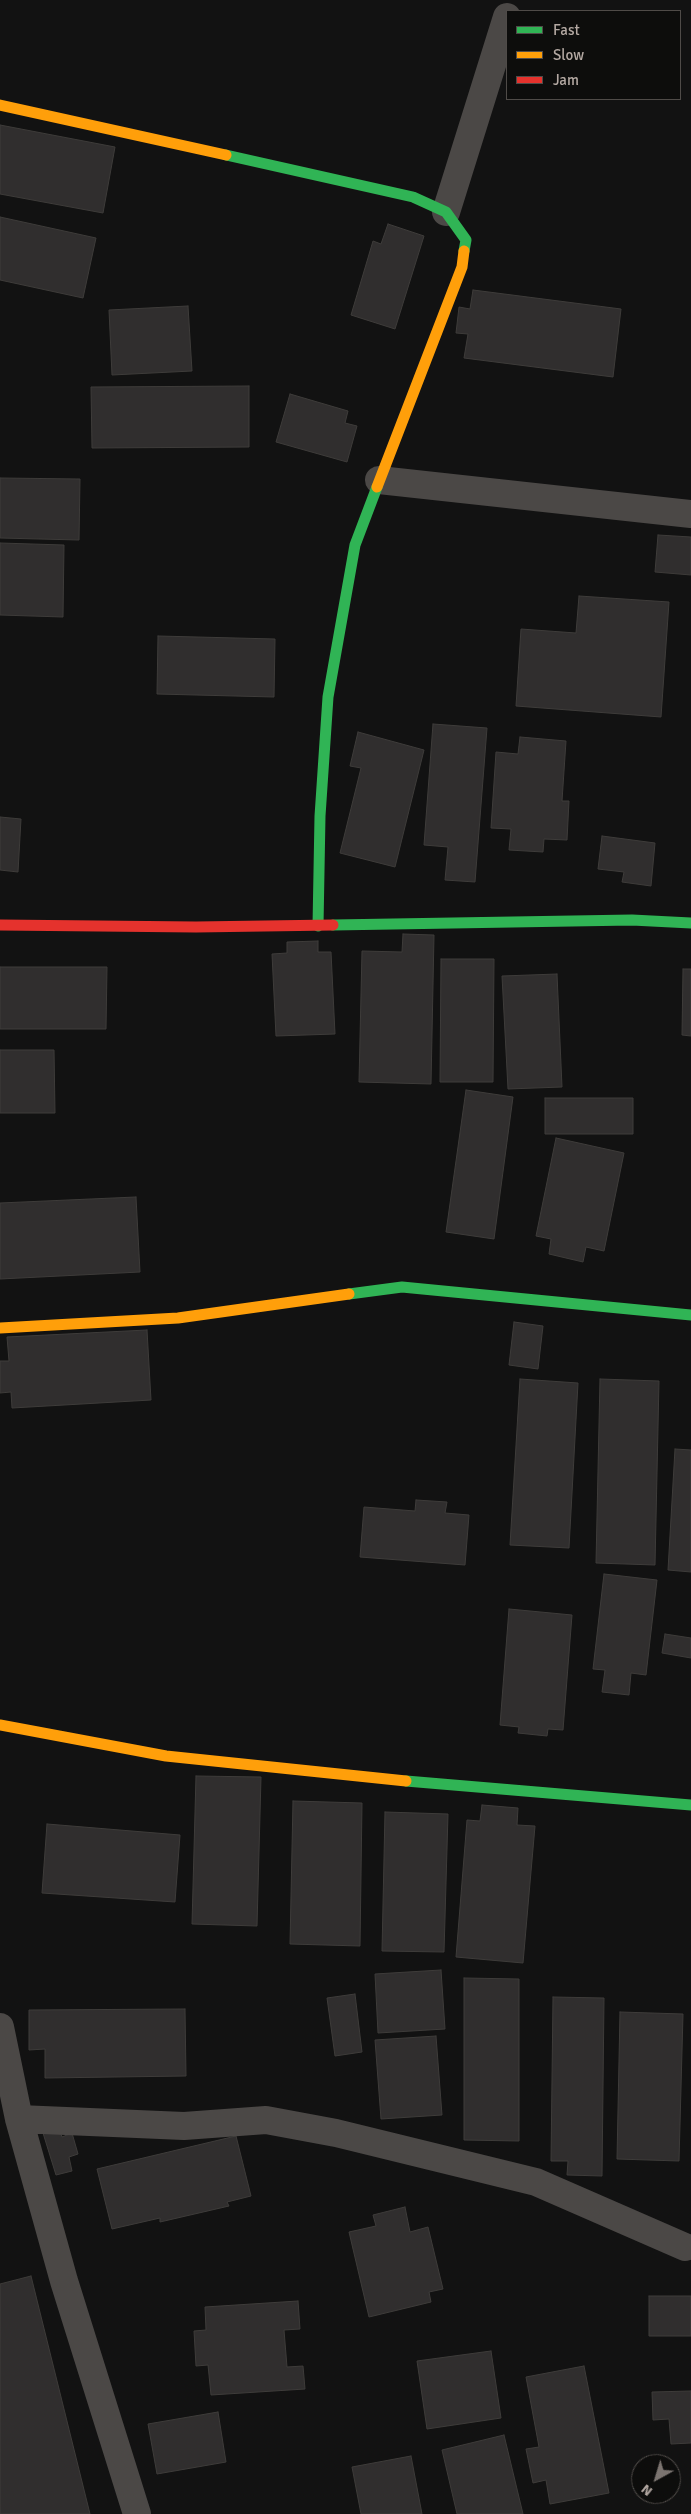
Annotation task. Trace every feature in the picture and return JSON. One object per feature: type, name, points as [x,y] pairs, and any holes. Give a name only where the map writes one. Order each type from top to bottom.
[{"type":"street","points":[[446,212],[506,20]]},
{"type":"street","points":[[0,105],[413,197],[446,212],[466,240],[462,267],[355,545],[328,697],[320,816],[318,926]]},
{"type":"street","points":[[379,480],[691,514]]},
{"type":"street","points":[[0,925],[196,927],[632,920],[691,923]]},
{"type":"street","points":[[0,1328],[178,1318],[402,1287],[571,1305],[691,1315]]},
{"type":"street","points":[[0,1725],[166,1756],[414,1782],[691,1804]]},
{"type":"street","points":[[0,2027],[18,2119],[64,2281],[137,2514]]},
{"type":"street","points":[[18,2119],[184,2126],[266,2120],[301,2126],[439,2157],[536,2182],[685,2247]]},
{"type":"building","points":[[0,125],[115,147],[103,213],[0,194]]},
{"type":"building","points":[[0,217],[96,238],[83,298],[0,280]]},
{"type":"building","points":[[388,224],[424,236],[395,329],[351,315],[373,241],[381,244]]},
{"type":"building","points":[[473,290],[621,309],[613,377],[464,358],[468,334],[456,333],[459,307],[470,309]]},
{"type":"building","points":[[188,306],[192,371],[112,375],[109,310]]},
{"type":"building","points":[[249,386],[249,447],[92,448],[91,387]]},
{"type":"building","points":[[290,394],[348,411],[345,423],[357,426],[347,462],[276,442]]},
{"type":"building","points":[[0,478],[80,479],[79,540],[0,538]]},
{"type":"building","points":[[658,535],[691,537],[691,575],[655,572]]},
{"type":"building","points":[[0,543],[64,545],[63,617],[0,615]]},
{"type":"building","points":[[579,596],[669,602],[661,717],[516,706],[521,629],[576,633]]},
{"type":"building","points":[[158,636],[275,639],[274,697],[157,694]]},
{"type":"building","points":[[433,724],[487,728],[475,882],[445,880],[448,847],[424,845]]},
{"type":"building","points":[[358,732],[424,750],[395,867],[340,853],[361,768],[350,766]]},
{"type":"building","points":[[520,737],[566,741],[562,801],[569,801],[567,840],[544,839],[543,852],[509,850],[511,829],[491,828],[496,752],[518,754]]},
{"type":"building","points":[[0,817],[21,819],[18,872],[0,870]]},
{"type":"building","points":[[602,836],[655,843],[651,886],[622,882],[624,872],[598,869]]},
{"type":"building","points":[[403,934],[434,935],[431,1084],[359,1082],[362,951],[402,952]]},
{"type":"building","points":[[318,941],[318,952],[331,952],[335,1034],[276,1036],[272,954],[287,953],[287,942]]},
{"type":"building","points":[[441,959],[494,959],[493,1082],[440,1082]]},
{"type":"building","points":[[0,967],[107,967],[106,1029],[0,1029]]},
{"type":"building","points":[[683,969],[691,969],[691,1036],[682,1035]]},
{"type":"building","points":[[557,974],[562,1087],[508,1089],[502,976]]},
{"type":"building","points":[[0,1050],[54,1050],[55,1113],[0,1113]]},
{"type":"building","points":[[466,1090],[513,1097],[494,1239],[446,1232]]},
{"type":"building","points":[[545,1098],[633,1098],[633,1134],[545,1134]]},
{"type":"building","points":[[556,1138],[624,1153],[604,1251],[586,1247],[583,1262],[549,1254],[551,1239],[536,1236]]},
{"type":"building","points":[[136,1197],[140,1272],[0,1279],[0,1203]]},
{"type":"building","points":[[514,1322],[543,1326],[538,1369],[509,1365]]},
{"type":"building","points":[[147,1330],[151,1400],[12,1408],[11,1392],[0,1393],[0,1361],[9,1361],[7,1337]]},
{"type":"building","points":[[520,1379],[578,1383],[569,1548],[510,1545]]},
{"type":"building","points":[[600,1379],[659,1381],[655,1565],[596,1563]]},
{"type":"building","points":[[675,1449],[691,1450],[691,1572],[668,1570]]},
{"type":"building","points":[[416,1500],[447,1502],[445,1513],[469,1515],[465,1565],[360,1557],[364,1507],[415,1511]]},
{"type":"building","points":[[604,1574],[657,1580],[646,1675],[631,1673],[629,1695],[602,1692],[605,1670],[593,1669]]},
{"type":"building","points":[[509,1609],[572,1615],[563,1730],[548,1729],[547,1736],[518,1733],[519,1727],[500,1725]]},
{"type":"building","points":[[665,1634],[691,1638],[691,1658],[662,1653]]},
{"type":"building","points":[[196,1776],[261,1777],[257,1926],[192,1924]]},
{"type":"building","points":[[293,1801],[362,1803],[360,1946],[290,1944]]},
{"type":"building","points":[[482,1805],[518,1808],[517,1825],[535,1826],[523,1963],[456,1957],[467,1820],[480,1821]]},
{"type":"building","points":[[385,1812],[448,1814],[444,1952],[382,1951]]},
{"type":"building","points":[[47,1824],[180,1835],[175,1902],[42,1893]]},
{"type":"building","points":[[441,1970],[445,2029],[378,2033],[375,1974]]},
{"type":"building","points":[[464,1978],[519,1979],[519,2141],[464,2140]]},
{"type":"building","points":[[355,1994],[362,2052],[335,2056],[327,1998]]},
{"type":"building","points":[[553,1997],[604,1998],[602,2176],[567,2175],[568,2161],[551,2161]]},
{"type":"building","points":[[185,2009],[186,2076],[45,2078],[45,2049],[29,2050],[29,2010]]},
{"type":"building","points":[[620,2012],[683,2014],[679,2161],[617,2159]]},
{"type":"building","points":[[436,2036],[442,2115],[381,2119],[375,2040]]},
{"type":"building","points":[[59,2128],[62,2137],[72,2133],[78,2154],[69,2157],[72,2171],[56,2175],[43,2133]]},
{"type":"building","points":[[236,2136],[251,2196],[227,2202],[229,2206],[160,2222],[160,2218],[112,2229],[97,2169]]},
{"type":"building","points":[[405,2207],[410,2232],[428,2227],[443,2289],[429,2292],[431,2302],[369,2317],[349,2232],[376,2226],[373,2215]]},
{"type":"building","points":[[31,2276],[90,2514],[0,2514],[0,2284]]},
{"type":"building","points":[[649,2296],[691,2296],[691,2336],[649,2336]]},
{"type":"building","points":[[298,2301],[300,2329],[284,2330],[287,2367],[303,2366],[305,2389],[211,2395],[208,2365],[196,2366],[194,2331],[206,2330],[205,2307]]},
{"type":"building","points":[[491,2351],[501,2418],[427,2429],[417,2361]]},
{"type":"building","points":[[584,2366],[609,2493],[550,2504],[546,2480],[533,2483],[526,2449],[539,2447],[526,2377]]},
{"type":"building","points":[[691,2391],[691,2443],[671,2444],[669,2419],[653,2420],[652,2392]]},
{"type":"building","points":[[218,2412],[226,2462],[157,2474],[148,2424]]},
{"type":"building","points":[[504,2435],[523,2514],[457,2514],[442,2450]]},
{"type":"building","points":[[411,2456],[422,2514],[361,2514],[352,2467]]},
{"type":"traffic: fast","points":[[226,155],[413,197],[446,212],[466,240],[464,251]]},
{"type":"traffic: fast","points":[[318,926],[320,816],[328,697],[355,545],[377,487]]},
{"type":"traffic: fast","points":[[333,925],[632,920],[691,923]]},
{"type":"traffic: fast","points":[[349,1294],[402,1287],[691,1315]]},
{"type":"traffic: fast","points":[[406,1781],[691,1805]]},
{"type":"traffic: slow","points":[[0,105],[226,155]]},
{"type":"traffic: slow","points":[[377,487],[462,267],[464,251]]},
{"type":"traffic: slow","points":[[0,1328],[178,1318],[349,1294]]},
{"type":"traffic: slow","points":[[0,1725],[166,1756],[406,1781]]},
{"type":"traffic: jam","points":[[0,925],[196,927],[333,925]]}]
